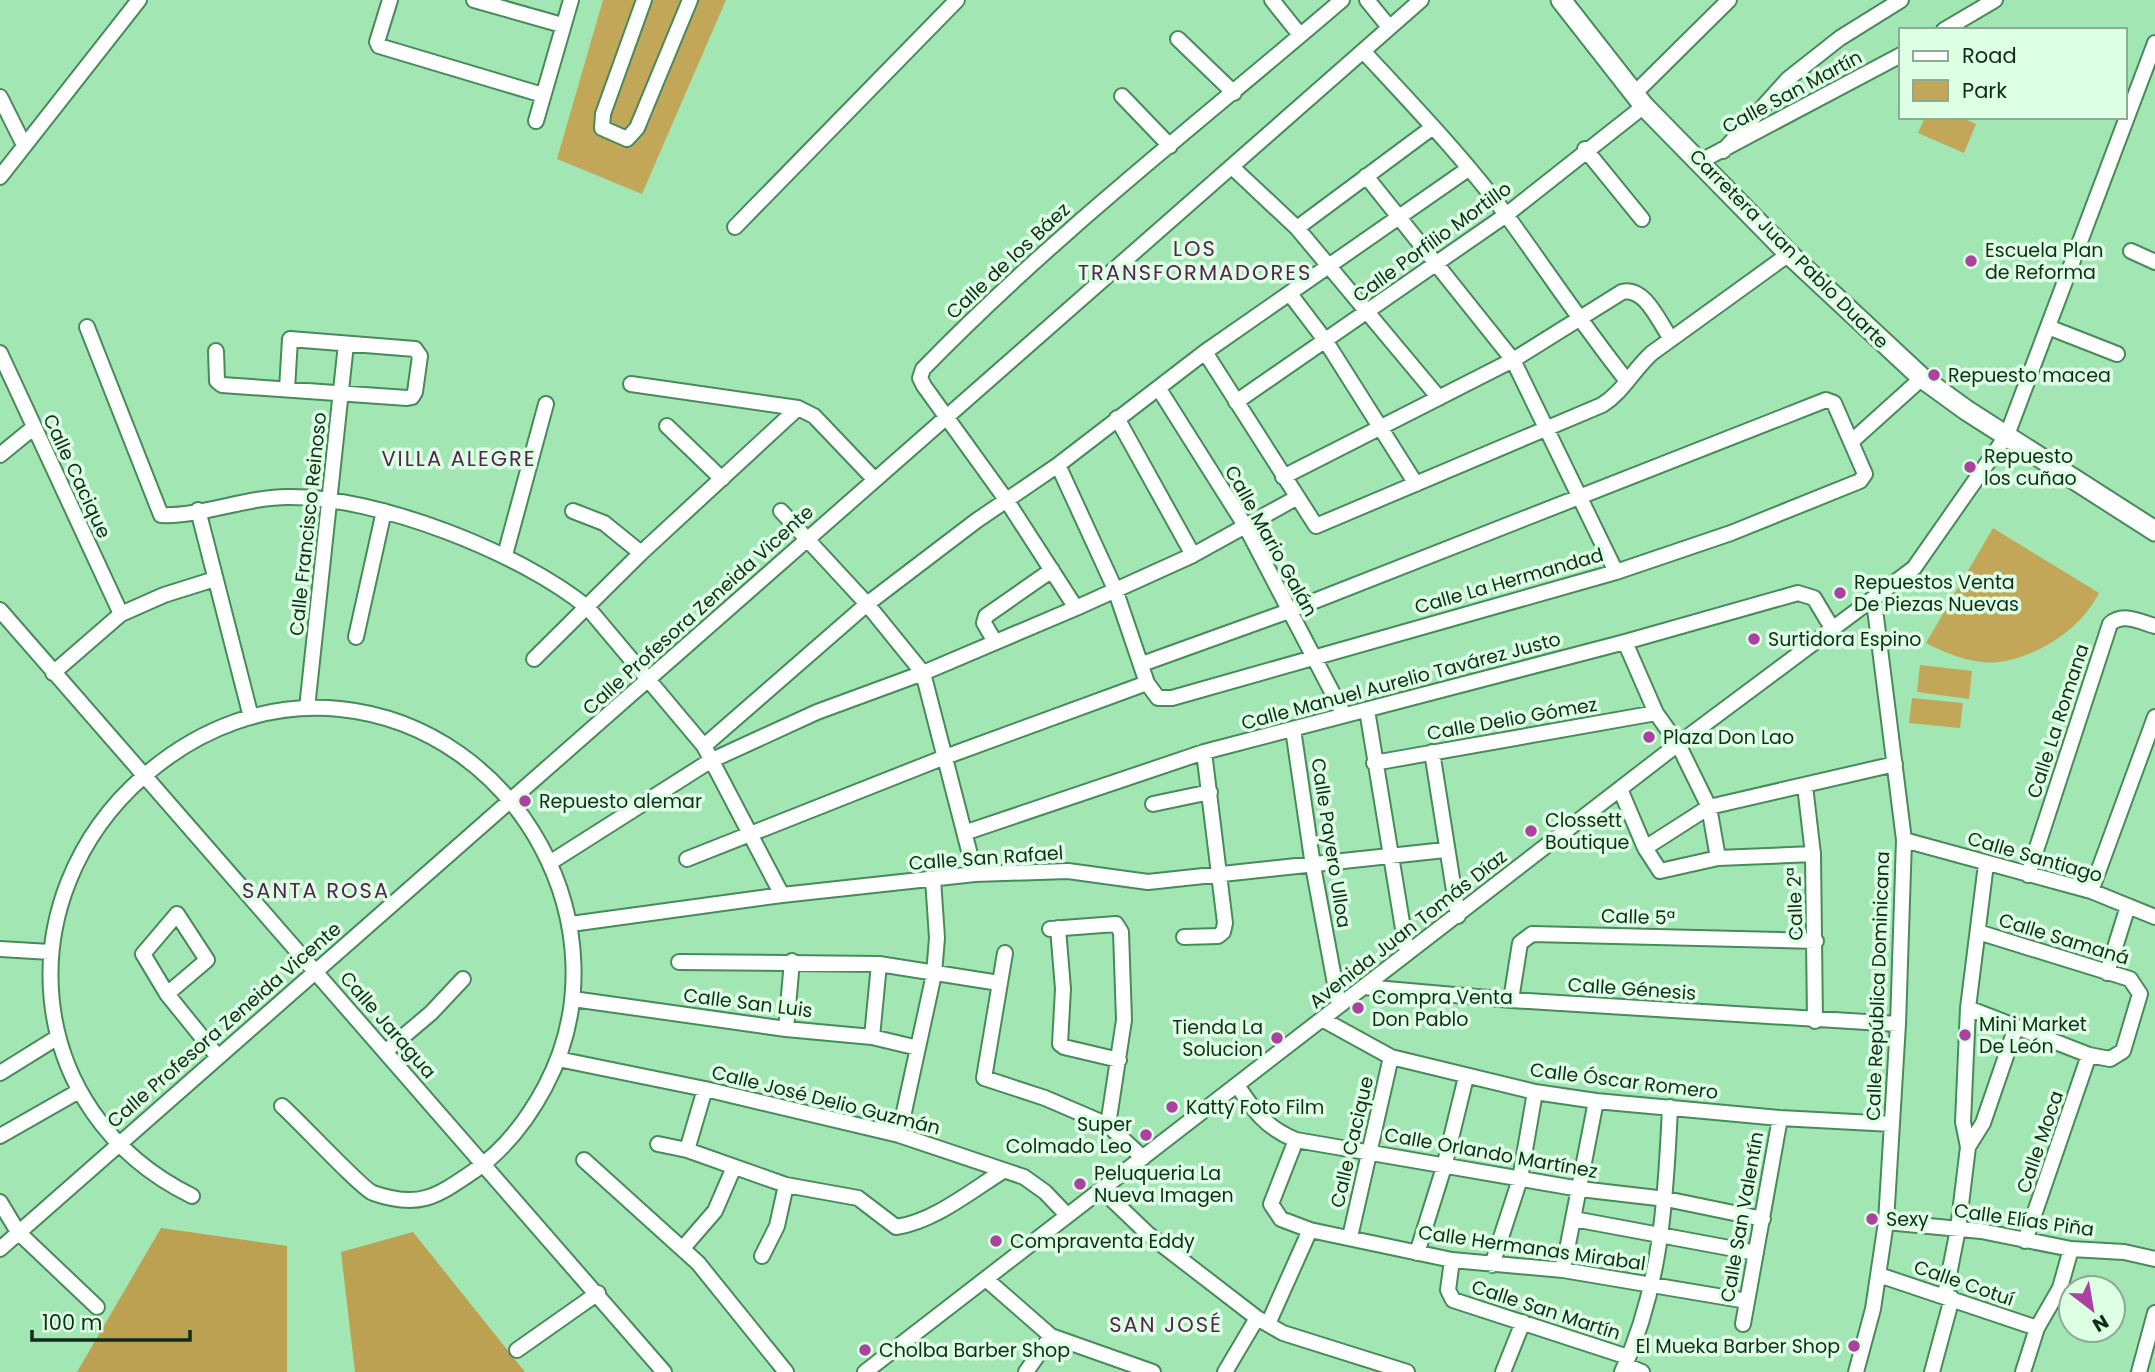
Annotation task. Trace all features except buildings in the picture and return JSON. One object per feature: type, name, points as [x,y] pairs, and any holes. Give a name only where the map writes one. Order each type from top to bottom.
[{"type":"main road","name":"Carretera Juan Pablo Duarte","points":[[1561,0],[1639,100],[1789,254],[1922,379],[2155,531]]},
{"type":"street","points":[[0,177],[139,0]]},
{"type":"street","points":[[390,0],[377,42],[379,46],[543,95]]},
{"type":"street","points":[[474,0],[562,25]]},
{"type":"street","points":[[536,121],[571,0]]},
{"type":"street","points":[[644,0],[603,114],[602,128],[627,139],[637,128],[690,0]]},
{"type":"street","points":[[735,226],[957,0]]},
{"type":"street","points":[[1272,0],[1300,36]]},
{"type":"street","name":"Calle de los Báez","points":[[1076,608],[1007,502],[945,419],[919,378],[923,369],[978,313],[1068,231],[1342,0]]},
{"type":"street","points":[[1367,0],[1389,27]]},
{"type":"street","name":"Calle Profesora Zeneida Vicente","points":[[0,1249],[1421,0]]},
{"type":"street","name":"Calle Porfilio Mortillo","points":[[1236,402],[1370,312],[1506,215],[1586,149],[1639,100],[1729,0]]},
{"type":"street","points":[[1723,151],[1788,79],[1840,38],[1901,0]]},
{"type":"street","points":[[1947,28],[1995,0]]},
{"type":"street","points":[[1178,39],[1234,93]]},
{"type":"street","name":"Avenida Juan Tomás Díaz","points":[[2127,117],[2155,43]]},
{"type":"street","points":[[1363,51],[1433,127],[1506,215],[1578,320],[1627,381]]},
{"type":"street","name":"Calle San Martín","points":[[1700,160],[1723,151],[1899,56]]},
{"type":"street","points":[[1122,96],[1170,146]]},
{"type":"street","points":[[0,97],[24,145]]},
{"type":"street","name":"Avenida Juan Tomás Díaz","points":[[876,1369],[1067,1216],[1339,1005],[1678,744],[1832,628],[1874,601],[1914,568],[2007,435],[2126,119]]},
{"type":"street","points":[[1297,228],[1433,127]]},
{"type":"street","points":[[1586,149],[1643,219]]},
{"type":"street","points":[[1232,167],[1297,228],[1370,312],[1438,398]]},
{"type":"street","points":[[704,746],[867,604],[976,521],[1058,465],[1205,352],[1468,169]]},
{"type":"street","points":[[1366,176],[1397,217],[1439,263],[1513,360],[1616,572]]},
{"type":"street","points":[[2131,250],[2155,262]]},
{"type":"street","points":[[1205,352],[1316,526],[1602,405],[1620,394],[1636,367],[1789,254]]},
{"type":"street","points":[[1283,477],[1513,360],[1622,292],[1631,290],[1641,294],[1671,339]]},
{"type":"street","points":[[1290,295],[1325,340],[1416,484]]},
{"type":"street","points":[[87,327],[160,514],[164,516],[286,497],[330,498],[384,511],[505,555],[568,591],[588,608],[704,746],[782,895]]},
{"type":"street","points":[[2048,327],[2117,354]]},
{"type":"street","points":[[216,351],[219,384],[341,393],[412,397],[419,352],[290,339],[287,389]]},
{"type":"street","name":"Calle Francisco Reinoso","points":[[307,708],[346,344]]},
{"type":"street","name":"Calle Cacique","points":[[0,353],[121,614]]},
{"type":"street","points":[[1142,664],[1289,611],[1582,498],[1826,400],[1834,403],[1851,442],[1922,379]]},
{"type":"street","points":[[631,384],[798,408],[814,416],[875,480]]},
{"type":"street","name":"Calle Mario Galán","points":[[1159,389],[1246,527],[1344,715]]},
{"type":"street","points":[[505,555],[546,404]]},
{"type":"street","points":[[534,659],[641,553],[798,408]]},
{"type":"street","points":[[1117,418],[1193,555]]},
{"type":"street","points":[[667,426],[722,479]]},
{"type":"street","points":[[0,455],[33,428]]},
{"type":"street","name":"Calle La Hermandad","points":[[1147,683],[1158,698],[1172,698],[1616,572],[1731,533],[1863,478],[1851,442]]},
{"type":"street","points":[[687,859],[946,757],[1147,683],[1115,589],[1058,465]]},
{"type":"street","points":[[551,862],[710,761],[817,712],[923,673],[1076,608],[1193,555],[1296,498]]},
{"type":"street","points":[[198,510],[251,717]]},
{"type":"street","points":[[356,637],[384,511]]},
{"type":"street","points":[[573,511],[604,523],[641,553]]},
{"type":"street","points":[[780,511],[808,537],[923,673],[967,832],[975,874]]},
{"type":"street","points":[[996,642],[984,624],[986,616],[1052,570]]},
{"type":"street","points":[[53,673],[121,614],[164,595],[215,579]]},
{"type":"street","name":"Calle Manuel Aurelio Tavárez Justo","points":[[967,832],[1204,752],[1625,642],[1798,593],[1814,598],[1832,628]]},
{"type":"street","name":"Calle República Dominicana","points":[[1856,1372],[1879,1275],[1886,1222],[1898,1024],[1904,840],[1874,601]]},
{"type":"street","name":"Calle Jaragua","points":[[0,610],[598,1293],[664,1372]]},
{"type":"street","name":"Calle La Romana","points":[[2028,875],[2110,624],[2116,619],[2126,618],[2155,626]]},
{"type":"street","points":[[1625,642],[1656,713],[1678,744],[1709,807],[1718,858]]},
{"type":"street","points":[[192,1196],[157,1176],[118,1143],[79,1091],[58,1037],[50,995],[50,952],[61,897],[83,846],[117,801],[144,776],[194,740],[251,717],[307,708],[373,715],[419,731],[462,756],[510,799],[533,829],[551,862],[571,924],[573,999],[558,1059],[529,1115],[483,1164],[421,1202],[395,1199],[367,1191],[282,1106]]},
{"type":"street","points":[[1367,710],[1407,953]]},
{"type":"street","name":"Calle Delio Gómez","points":[[1374,763],[1656,713]]},
{"type":"street","points":[[2091,891],[2155,718]]},
{"type":"street","name":"Calle Payero Ulloa","points":[[1293,729],[1313,866],[1339,1005]]},
{"type":"street","points":[[1184,937],[1218,936],[1223,932],[1220,876],[1204,752]]},
{"type":"street","points":[[1432,752],[1445,850],[1458,916]]},
{"type":"street","points":[[1645,848],[1709,807],[1895,764]]},
{"type":"street","name":"Calle 2ª","points":[[1805,786],[1813,854],[1815,1021]]},
{"type":"street","points":[[1620,789],[1645,848],[1660,871],[1718,858],[1813,854]]},
{"type":"street","points":[[1153,804],[1210,792]]},
{"type":"street","name":"Calle Santiago","points":[[1904,840],[2091,891],[2155,917]]},
{"type":"street","name":"Calle San Rafael","points":[[571,924],[782,895],[975,874],[1068,871],[1148,882],[1445,850]]},
{"type":"street","points":[[1932,1372],[1948,1297],[1968,1147],[1963,1122],[1968,1009],[1986,864]]},
{"type":"street","points":[[899,1135],[934,974],[937,938],[933,879]]},
{"type":"street","points":[[2107,973],[2128,906]]},
{"type":"street","points":[[167,994],[207,960],[177,914],[143,954],[167,994],[218,1057]]},
{"type":"street","points":[[1108,1125],[1119,1060],[1124,1020],[1121,932],[1115,924],[1054,928],[1063,989],[1060,1044],[1064,1048],[1119,1060]]},
{"type":"street","name":"Calle Samaná","points":[[1978,932],[2130,979],[2137,986],[2140,994],[2123,1051],[2110,1059],[2089,1055]]},
{"type":"street","name":"Calle 5ª","points":[[1511,1000],[1520,943],[1532,933],[1816,941]]},
{"type":"street","points":[[0,949],[50,952]]},
{"type":"street","points":[[1005,953],[984,1078],[1045,1098],[1108,1125],[1143,1158]]},
{"type":"street","points":[[679,962],[792,961],[879,964],[999,983]]},
{"type":"street","points":[[786,1029],[792,961]]},
{"type":"street","points":[[872,1037],[879,964]]},
{"type":"street","points":[[386,1051],[431,1013],[463,979]]},
{"type":"street","name":"Calle Génesis","points":[[1364,987],[1511,1000],[1815,1021],[1898,1024]]},
{"type":"street","name":"Calle San Luis","points":[[573,999],[786,1029],[872,1037],[918,1048]]},
{"type":"street","points":[[1968,1009],[2089,1055]]},
{"type":"street","name":"Calle Óscar Romero","points":[[1322,1019],[1391,1056],[1466,1077],[1535,1092],[1596,1101],[1892,1125]]},
{"type":"street","points":[[1968,1147],[1983,1123],[2016,1027]]},
{"type":"street","points":[[0,1073],[58,1037]]},
{"type":"street","name":"Calle Moca","points":[[2025,1241],[2089,1055]]},
{"type":"street","name":"Calle Cacique","points":[[1350,1237],[1391,1056]]},
{"type":"street","name":"Calle José Delio Guzmán","points":[[558,1059],[705,1089],[899,1135],[1024,1177],[1045,1192],[1067,1216]]},
{"type":"street","points":[[1418,1253],[1444,1167],[1466,1077]]},
{"type":"street","name":"Calle Orlando Martínez","points":[[1237,1085],[1257,1117],[1277,1132],[1296,1140],[1580,1189],[1666,1199],[1763,1219]]},
{"type":"street","points":[[687,1150],[705,1089]]},
{"type":"street","points":[[0,1136],[79,1091]]},
{"type":"street","points":[[1492,1265],[1520,1179],[1535,1092]]},
{"type":"street","points":[[1563,1270],[1596,1101]]},
{"type":"street","points":[[1625,1365],[1653,1285],[1666,1199],[1670,1107]]},
{"type":"street","name":"Calle San Valentín","points":[[1742,1324],[1780,1118]]},
{"type":"street","name":"Calle Hermanas Mirabal","points":[[1296,1140],[1271,1204],[1281,1219],[1310,1230],[1452,1260],[1563,1270],[1747,1301]]},
{"type":"street","points":[[658,1144],[687,1150],[786,1185],[858,1198],[895,1227],[907,1226],[955,1202],[1003,1171]]},
{"type":"street","points":[[584,1160],[683,1248],[740,1311],[786,1372]]},
{"type":"street","points":[[683,1248],[715,1211],[734,1167]]},
{"type":"street","points":[[762,1256],[777,1226],[786,1185]]},
{"type":"street","points":[[1102,1190],[1148,1234],[1263,1321],[1283,1333],[1407,1372]]},
{"type":"street","points":[[0,1202],[18,1232],[97,1307]]},
{"type":"street","points":[[1574,1219],[1756,1253]]},
{"type":"street","name":"Calle Elías Piña","points":[[1886,1222],[1958,1229],[2071,1249],[2124,1252],[2155,1259]]},
{"type":"street","points":[[1225,1372],[1263,1321],[1310,1230]]},
{"type":"street","points":[[2023,1372],[2037,1328],[2060,1289],[2071,1249]]},
{"type":"street","name":"Calle San Martín","points":[[1452,1260],[1448,1290],[1453,1300],[1524,1322],[1642,1372]]},
{"type":"street","name":"Calle Cotuí","points":[[1879,1275],[2037,1328]]},
{"type":"street","points":[[987,1280],[1051,1336],[1153,1372]]},
{"type":"street","points":[[517,1350],[598,1293]]},
{"type":"street","points":[[1503,1372],[1524,1322]]},
{"type":"street","points":[[2139,1372],[2154,1322]]},
{"type":"street","points":[[1026,1372],[1051,1336]]},
{"type":"green space","points":[[603,0],[726,0],[642,194],[557,159]]},
{"type":"green space","points":[[1924,119],[1965,119],[1976,124],[1964,153],[1918,133]]},
{"type":"green space","points":[[1993,528],[2099,593],[2082,618],[2057,639],[2014,659],[1980,662],[1961,658],[1926,643]]},
{"type":"green space","points":[[1920,665],[1972,671],[1969,699],[1917,692]]},
{"type":"green space","points":[[1912,698],[1963,703],[1960,728],[1909,723]]},
{"type":"shaded area","points":[[161,1228],[287,1246],[287,1372],[77,1372]]},
{"type":"shaded area","points":[[413,1232],[525,1372],[355,1372],[341,1252]]},
{"type":"place","name":"Escuela Plan de Reforma","points":[[1971,261]]},
{"type":"place","name":"Repuesto macea","points":[[1934,375]]},
{"type":"place","name":"Repuesto los cuñao","points":[[1970,467]]},
{"type":"place","name":"Repuestos Venta De Piezas Nuevas","points":[[1840,593]]},
{"type":"place","name":"Surtidora Espino","points":[[1754,639]]},
{"type":"place","name":"Plaza Don Lao","points":[[1649,737]]},
{"type":"place","name":"Repuesto alemar","points":[[525,801]]},
{"type":"place","name":"Clossett Boutique","points":[[1531,831]]},
{"type":"place","name":"Compra Venta Don Pablo","points":[[1358,1008]]},
{"type":"place","name":"Mini Market De León","points":[[1965,1035]]},
{"type":"place","name":"Tienda La Solucion","points":[[1277,1038]]},
{"type":"place","name":"Katty Foto Film","points":[[1172,1107]]},
{"type":"place","name":"Super Colmado Leo","points":[[1146,1135]]},
{"type":"place","name":"Peluqueria La Nueva Imagen","points":[[1080,1184]]},
{"type":"place","name":"Sexy","points":[[1872,1219]]},
{"type":"place","name":"Compraventa Eddy","points":[[996,1241]]},
{"type":"place","name":"El Mueka Barber Shop","points":[[1854,1346]]},
{"type":"place","name":"Cholba Barber Shop","points":[[865,1350]]},
{"type":"district","name":"LOS TRANSFORMADORES","points":[[1195,260]]},
{"type":"district","name":"VILLA ALEGRE","points":[[459,458]]},
{"type":"district","name":"SANTA ROSA","points":[[316,890]]},
{"type":"district","name":"SAN JOSÉ","points":[[1166,1324]]}]
